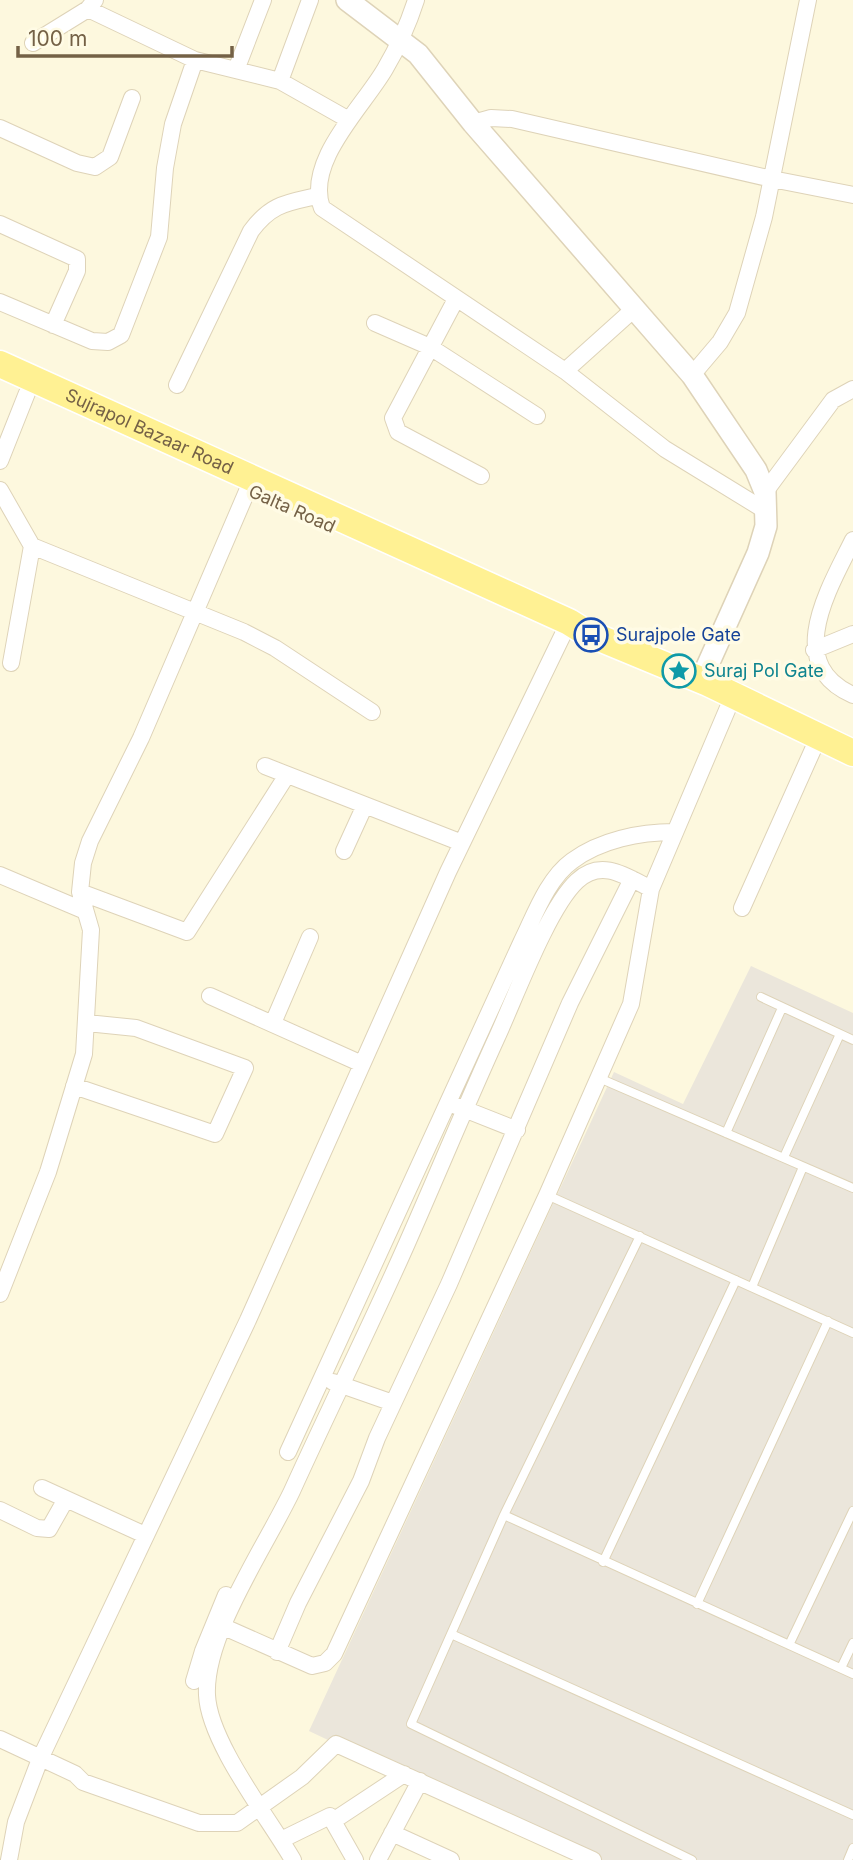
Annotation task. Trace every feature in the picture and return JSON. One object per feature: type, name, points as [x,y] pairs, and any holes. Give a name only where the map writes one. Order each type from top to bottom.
[{"type":"main road","name":"Sujrapol Bazaar Road","points":[[0,365],[572,629]]},
{"type":"main road","name":"Galta Road","points":[[0,381],[572,629],[701,680],[853,752]]},
{"type":"street","points":[[236,70],[263,0]]},
{"type":"street","points":[[280,81],[310,0]]},
{"type":"street","points":[[347,0],[418,54],[473,123],[692,375],[756,470],[766,501]]},
{"type":"street","points":[[416,0],[407,30],[385,70],[349,120],[327,161],[318,184],[317,196],[322,208],[565,371],[665,449],[766,501]]},
{"type":"street","points":[[692,375],[720,342],[737,313],[772,179],[805,0]]},
{"type":"street","points":[[33,43],[91,5],[195,60],[280,81],[349,120]]},
{"type":"street","points":[[0,302],[92,341],[108,342],[121,335],[159,237],[165,168],[173,124],[195,60]]},
{"type":"street","points":[[0,128],[77,163],[95,167],[110,157],[132,98]]},
{"type":"street","points":[[473,123],[491,118],[512,120],[853,195]]},
{"type":"street","points":[[177,385],[251,231],[265,212],[284,203],[317,196]]},
{"type":"street","points":[[0,224],[77,259],[76,271],[53,325]]},
{"type":"street","points":[[456,299],[393,418],[394,426],[398,432],[481,476]]},
{"type":"street","points":[[565,371],[634,309]]},
{"type":"street","points":[[375,323],[430,347],[537,416]]},
{"type":"street","points":[[701,680],[758,553],[766,501],[833,400],[850,390]]},
{"type":"street","points":[[0,461],[27,393]]},
{"type":"street","points":[[1,1287],[48,1172],[84,1054],[91,930],[80,892],[83,863],[90,841],[141,738],[248,489]]},
{"type":"street","points":[[0,490],[32,546],[197,611],[275,648],[372,712]]},
{"type":"street","points":[[853,540],[824,606],[815,632],[814,650],[831,678],[853,695]]},
{"type":"street","points":[[10,663],[32,546]]},
{"type":"street","points":[[9,1860],[16,1822],[40,1759],[253,1308],[462,843],[572,629]]},
{"type":"street","points":[[814,650],[853,634]]},
{"type":"street","points":[[219,1624],[312,1666],[325,1663],[334,1654],[547,1195],[634,994],[650,889],[733,696]]},
{"type":"street","points":[[742,908],[818,736]]},
{"type":"street","points":[[265,766],[462,843]]},
{"type":"street","points":[[80,892],[187,932],[287,775]]},
{"type":"street","points":[[344,851],[365,805]]},
{"type":"street","points":[[194,1681],[219,1624],[276,1524],[331,1381],[529,946],[573,884],[590,871],[598,859],[649,832],[674,832]]},
{"type":"street","points":[[598,859],[650,889]]},
{"type":"street","points":[[0,875],[85,911]]},
{"type":"street","points":[[277,1652],[298,1603],[361,1481],[393,1403],[517,1130],[570,1003],[632,879]]},
{"type":"street","points":[[272,1023],[310,937]]},
{"type":"street","points":[[210,996],[362,1064]]},
{"type":"street","points":[[74,1086],[215,1134],[245,1068],[136,1028],[87,1023]]},
{"type":"street","points":[[456,1106],[517,1130]]},
{"type":"street","points":[[331,1381],[393,1403]]},
{"type":"street","points":[[288,1452],[331,1381]]},
{"type":"street","points":[[42,1488],[145,1535]]},
{"type":"street","points":[[0,1510],[37,1528],[49,1529],[66,1499]]},
{"type":"street","points":[[226,1595],[209,1670],[207,1696],[253,1812],[281,1840],[293,1860]]},
{"type":"street","points":[[0,1739],[75,1774],[83,1782],[199,1823],[237,1823],[302,1777],[336,1744],[593,1860]]},
{"type":"street","points":[[333,1821],[404,1774]]},
{"type":"street","points":[[378,1860],[419,1782]]},
{"type":"street","points":[[281,1840],[330,1816],[355,1860]]},
{"type":"street","points":[[392,1833],[451,1860]]},
{"type":"lane","points":[[761,997],[853,1040]]},
{"type":"lane","points":[[726,1133],[782,1007]]},
{"type":"lane","points":[[784,1157],[840,1034]]},
{"type":"lane","points":[[599,1077],[853,1188]]},
{"type":"lane","points":[[752,1287],[803,1167]]},
{"type":"lane","points":[[547,1195],[853,1333]]},
{"type":"lane","points":[[640,1236],[504,1515],[411,1724],[692,1860]]},
{"type":"lane","points":[[603,1562],[736,1280]]},
{"type":"lane","points":[[697,1604],[828,1321]]},
{"type":"lane","points":[[789,1645],[853,1511]]},
{"type":"lane","points":[[504,1515],[853,1674]]},
{"type":"lane","points":[[451,1634],[853,1815]]},
{"type":"lane","points":[[841,1668],[853,1643]]},
{"type":"shaded area","points":[[751,966],[853,1013],[853,1860],[582,1860],[309,1731],[614,1072],[683,1104]]},
{"type":"place","name":"Surajpole Gate","points":[[591,635]]},
{"type":"place","name":"Suraj Pol Gate","points":[[679,671]]}]
